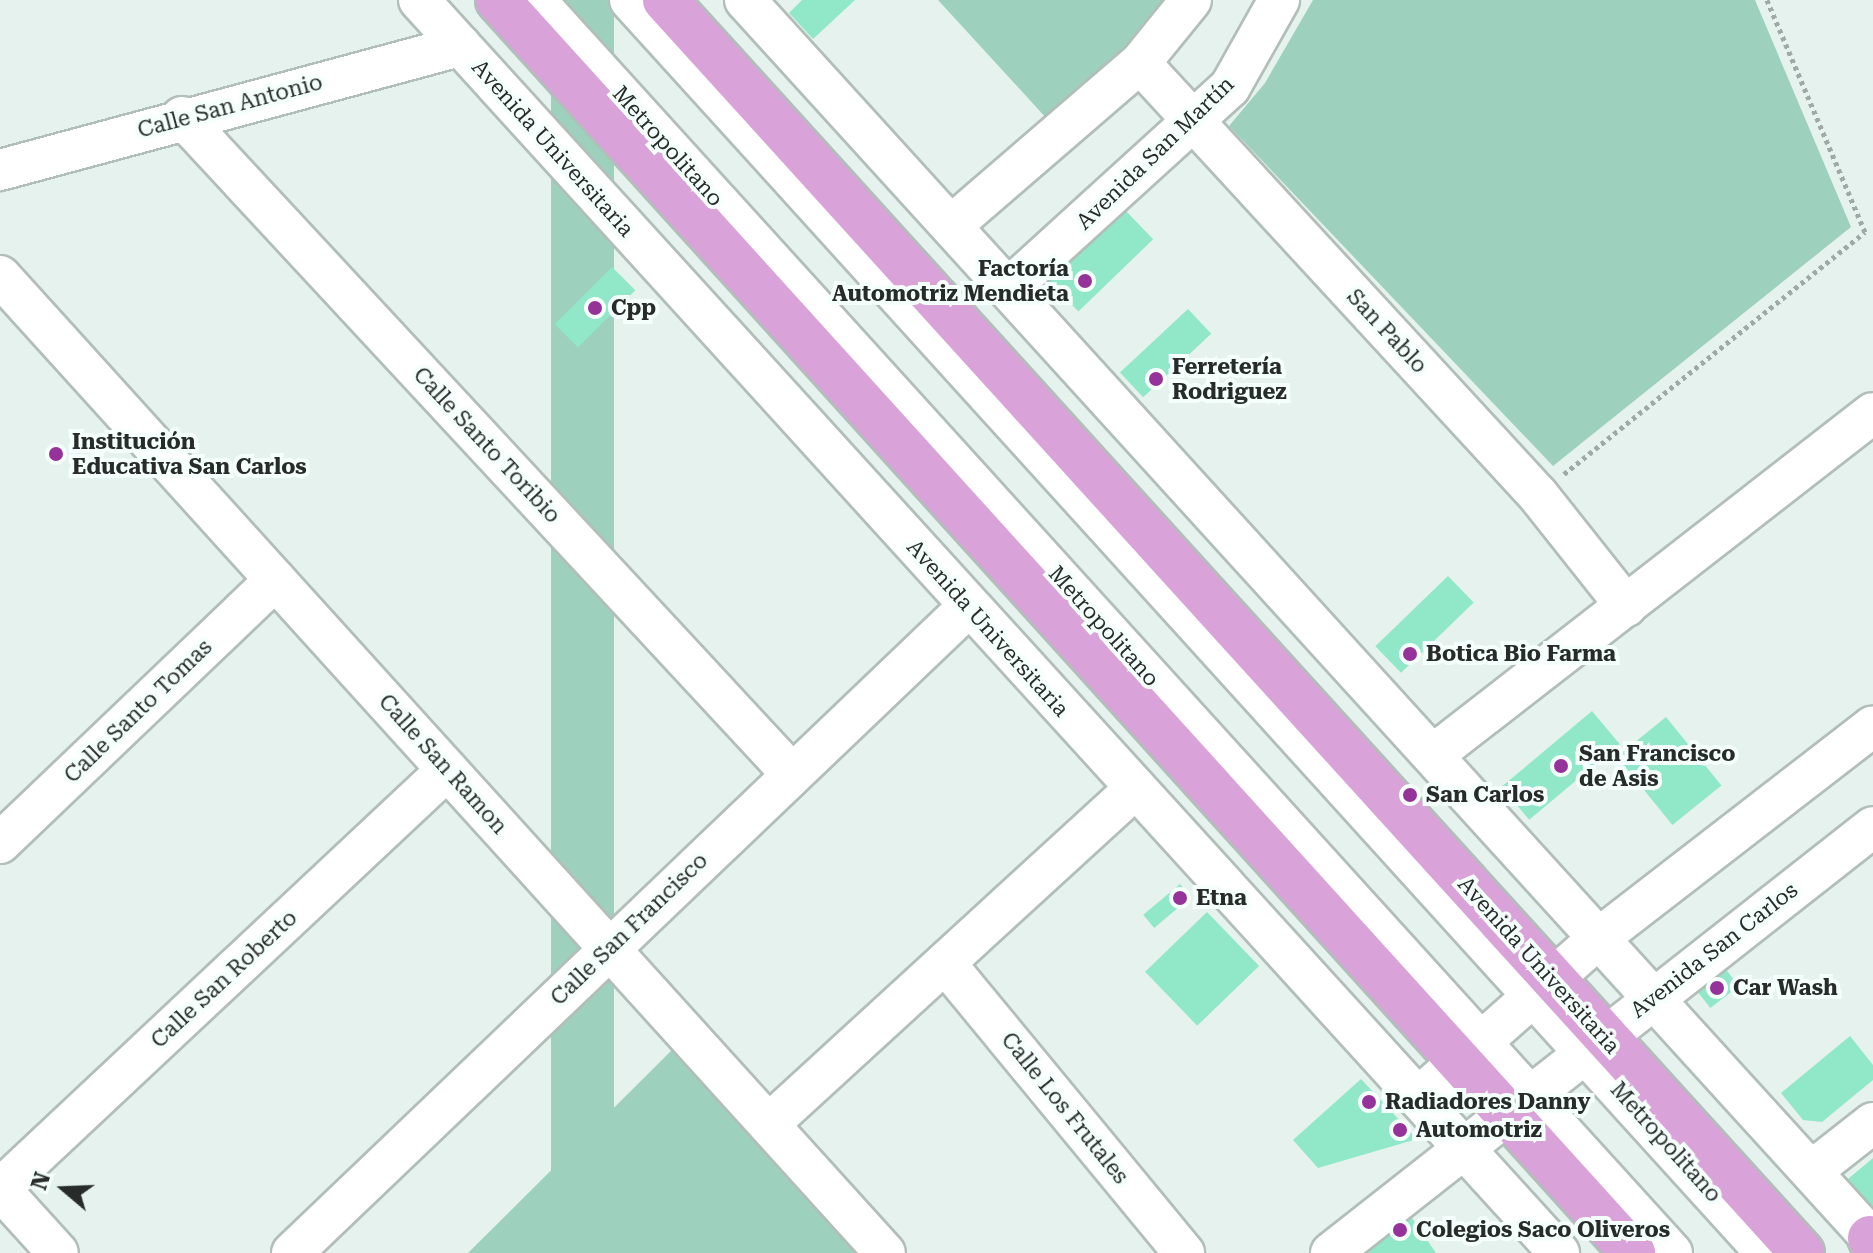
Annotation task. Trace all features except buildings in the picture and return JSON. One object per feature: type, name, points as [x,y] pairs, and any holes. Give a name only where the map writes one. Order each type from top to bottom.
[{"type":"main road","points":[[498,0],[1518,1104],[1633,1253]]},
{"type":"main road","name":"Avenida Universitaria","points":[[665,0],[1543,987],[1594,1043],[1802,1253]]},
{"type":"street","name":"Avenida Universitaria","points":[[419,0],[968,607],[1559,1253]]},
{"type":"street","name":"Metropolitano","points":[[535,0],[1470,1052]]},
{"type":"street","points":[[630,0],[1543,987]]},
{"type":"street","points":[[745,0],[1813,1170],[1872,1240]]},
{"type":"street","points":[[951,226],[1140,63],[1191,0]]},
{"type":"street","name":"Avenida San Martín","points":[[1008,289],[1230,87],[1279,0]]},
{"type":"street","name":"Calle San Antonio","points":[[0,170],[182,117],[461,46]]},
{"type":"street","name":"San Pablo","points":[[1140,63],[1538,495],[1626,606]]},
{"type":"street","name":"Calle Santo Toribio","points":[[182,117],[791,773]]},
{"type":"street","name":"Calle San Ramon","points":[[0,276],[885,1253]]},
{"type":"street","points":[[1433,755],[1873,413]]},
{"type":"street","name":"Calle Santo Tomas","points":[[6,824],[275,580]]},
{"type":"street","name":"Calle San Francisco","points":[[292,1253],[968,607]]},
{"type":"street","points":[[1419,1097],[1599,938],[1873,726]]},
{"type":"street","name":"Calle San Roberto","points":[[0,1189],[447,770]]},
{"type":"street","points":[[769,1124],[1135,789]]},
{"type":"street","name":"Avenida San Carlos","points":[[1331,1253],[1594,1043],[1873,827]]},
{"type":"street","name":"Calle Los Frutales","points":[[945,963],[1184,1253]]},
{"type":"street","name":"Metropolitano","points":[[1594,1043],[1766,1253]]},
{"type":"street","points":[[1518,1104],[1672,1253]]},
{"type":"street","points":[[1813,1170],[1873,1123]]},
{"type":"street","points":[[0,1189],[58,1253]]},
{"type":"path","points":[[1538,495],[1865,232],[1767,0]]},
{"type":"green space","points":[[551,0],[614,0],[614,1253],[551,1253]]},
{"type":"green space","points":[[938,0],[1165,0],[1125,52],[1048,120]]},
{"type":"green space","points":[[1313,0],[1755,0],[1851,227],[1553,466],[1229,126],[1265,83]]},
{"type":"green space","points":[[679,1043],[857,1253],[468,1253]]},
{"type":"place","name":"Factoría Automotriz Mendieta","points":[[1085,281]]},
{"type":"place","name":"Cpp","points":[[595,308]]},
{"type":"place","name":"Ferretería Rodriguez","points":[[1156,379]]},
{"type":"place","name":"Institución Educativa San Carlos","points":[[56,454]]},
{"type":"place","name":"Botica Bio Farma","points":[[1410,654]]},
{"type":"place","name":"San Francisco de Asis","points":[[1561,766]]},
{"type":"place","name":"San Carlos","points":[[1410,795]]},
{"type":"place","name":"Etna","points":[[1180,898]]},
{"type":"place","name":"Car Wash","points":[[1717,988]]},
{"type":"place","name":"Radiadores Danny","points":[[1369,1102]]},
{"type":"place","name":"Automotriz","points":[[1400,1130]]},
{"type":"place","name":"Colegios Saco Oliveros","points":[[1400,1230]]}]
